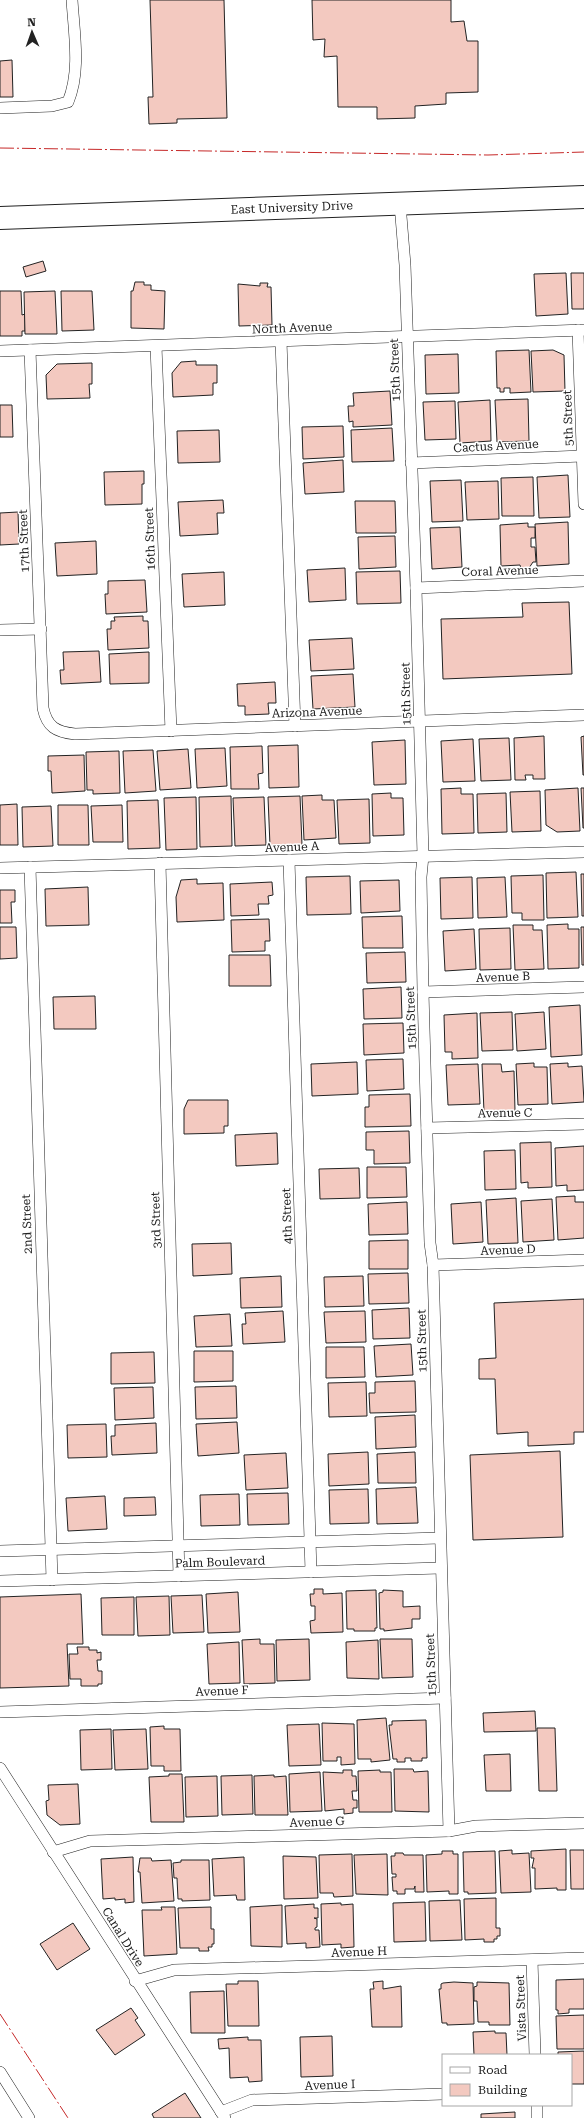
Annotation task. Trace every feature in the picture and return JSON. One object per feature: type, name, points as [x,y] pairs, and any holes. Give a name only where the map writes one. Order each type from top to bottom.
[{"type":"main road","name":"East University Drive","points":[[0,218],[584,197]]},
{"type":"lane","points":[[0,108],[52,106],[68,102],[73,91],[75,74],[72,0]]},
{"type":"lane","name":"15th Street","points":[[400,204],[405,265],[416,588],[423,856],[421,877],[423,992],[430,1243],[433,1265],[439,1538],[449,1831]]},
{"type":"lane","name":"North Avenue","points":[[0,351],[581,330]]},
{"type":"lane","name":"5th Street","points":[[581,330],[584,504]]},
{"type":"lane","points":[[281,341],[295,726]]},
{"type":"lane","name":"16th Street","points":[[156,346],[171,730]]},
{"type":"lane","name":"17th Street","points":[[30,350],[43,708],[47,722],[52,728]]},
{"type":"lane","name":"Cactus Avenue","points":[[411,463],[582,456]]},
{"type":"lane","name":"Coral Avenue","points":[[416,588],[584,581]]},
{"type":"lane","points":[[0,630],[41,629]]},
{"type":"lane","name":"Arizona Avenue","points":[[52,728],[59,732],[75,734],[584,715]]},
{"type":"lane","name":"Avenue A","points":[[0,868],[584,852]]},
{"type":"lane","name":"4th Street","points":[[290,860],[311,1572]]},
{"type":"lane","name":"3rd Street","points":[[160,863],[179,1576]]},
{"type":"lane","name":"2nd Street","points":[[30,868],[52,1580]]},
{"type":"lane","name":"Avenue B","points":[[423,992],[584,987]]},
{"type":"lane","name":"Avenue C","points":[[427,1128],[584,1124]]},
{"type":"lane","name":"Avenue D","points":[[433,1265],[584,1260]]},
{"type":"lane","name":"Palm Boulevard","points":[[0,1551],[439,1538]]},
{"type":"lane","name":"Palm Boulevard","points":[[0,1581],[440,1568]]},
{"type":"lane","name":"Avenue F","points":[[0,1712],[445,1698]]},
{"type":"lane","name":"Canal Drive","points":[[0,1768],[135,1981],[223,2115]]},
{"type":"lane","name":"Avenue G","points":[[53,1852],[90,1841],[449,1831],[476,1826],[584,1823]]},
{"type":"lane","name":"Avenue H","points":[[135,1981],[174,1970],[584,1958]]},
{"type":"lane","name":"Vista Street","points":[[532,1960],[535,2054]]},
{"type":"lane","points":[[0,2072],[29,2118]]},
{"type":"lane","name":"Avenue I","points":[[223,2115],[252,2100],[442,2094]]},
{"type":"lane","points":[[537,2106],[537,2118]]},
{"type":"building","points":[[150,0],[224,0],[227,118],[177,119],[177,123],[149,124],[148,97],[153,97]]},
{"type":"building","points":[[312,0],[451,0],[451,22],[464,21],[467,41],[478,41],[478,92],[446,93],[446,104],[415,106],[415,118],[377,119],[377,107],[338,107],[337,56],[324,57],[325,39],[313,40]]},
{"type":"building","points":[[12,60],[13,97],[0,97],[0,61]]},
{"type":"building","points":[[43,261],[46,271],[26,277],[23,267]]},
{"type":"building","points":[[566,273],[568,314],[536,316],[534,274]]},
{"type":"building","points":[[571,273],[584,273],[584,309],[572,309]]},
{"type":"building","points":[[135,282],[144,282],[144,285],[151,285],[151,290],[165,291],[164,329],[131,328],[131,291],[133,291]]},
{"type":"building","points":[[260,283],[268,283],[267,287],[271,287],[272,325],[239,326],[238,284],[260,286]]},
{"type":"building","points":[[0,291],[21,291],[22,315],[25,314],[25,331],[22,331],[22,336],[0,336]]},
{"type":"building","points":[[55,291],[57,334],[25,334],[24,292]]},
{"type":"building","points":[[61,291],[92,291],[94,330],[62,331]]},
{"type":"building","points":[[529,350],[531,392],[510,393],[510,388],[504,388],[504,392],[500,392],[500,388],[497,388],[496,351]]},
{"type":"building","points":[[553,350],[564,355],[565,391],[533,392],[531,351]]},
{"type":"building","points":[[458,354],[459,393],[426,394],[425,355]]},
{"type":"building","points":[[196,361],[196,365],[217,365],[217,383],[213,383],[213,395],[173,397],[172,373],[181,362]]},
{"type":"building","points":[[92,363],[92,384],[89,384],[90,398],[47,399],[46,375],[57,364]]},
{"type":"building","points":[[390,391],[392,425],[353,427],[353,421],[349,422],[348,406],[354,406],[353,393]]},
{"type":"building","points":[[528,399],[529,441],[497,442],[495,400]]},
{"type":"building","points":[[490,400],[491,441],[460,443],[458,402]]},
{"type":"building","points":[[455,401],[456,439],[425,440],[423,402]]},
{"type":"building","points":[[0,405],[12,405],[13,437],[0,437]]},
{"type":"building","points":[[343,426],[344,457],[303,459],[302,427]]},
{"type":"building","points":[[392,428],[394,461],[352,462],[351,430]]},
{"type":"building","points":[[219,430],[220,462],[178,463],[177,431]]},
{"type":"building","points":[[343,460],[344,492],[305,494],[303,463]]},
{"type":"building","points":[[144,471],[144,484],[142,484],[142,504],[105,505],[104,472]]},
{"type":"building","points":[[568,475],[570,517],[539,518],[537,477]]},
{"type":"building","points":[[533,477],[534,516],[502,516],[501,478]]},
{"type":"building","points":[[461,480],[463,521],[432,522],[430,481]]},
{"type":"building","points":[[498,481],[499,519],[467,520],[465,482]]},
{"type":"building","points":[[223,500],[224,513],[217,513],[218,534],[180,536],[178,502]]},
{"type":"building","points":[[355,501],[395,501],[396,533],[356,533]]},
{"type":"building","points":[[18,512],[19,544],[0,545],[0,513]]},
{"type":"building","points":[[568,522],[569,564],[537,566],[535,524]]},
{"type":"building","points":[[528,523],[528,527],[535,527],[535,538],[531,538],[531,547],[535,547],[536,562],[533,562],[529,568],[521,569],[520,565],[501,566],[500,525]]},
{"type":"building","points":[[460,527],[462,567],[432,569],[430,528]]},
{"type":"building","points":[[395,536],[396,567],[359,569],[358,537]]},
{"type":"building","points":[[96,541],[97,574],[57,576],[55,543]]},
{"type":"building","points":[[345,568],[346,600],[309,602],[307,570]]},
{"type":"building","points":[[400,571],[401,603],[357,604],[356,572]]},
{"type":"building","points":[[224,572],[225,605],[184,607],[182,574]]},
{"type":"building","points":[[145,580],[147,612],[106,614],[105,594],[108,594],[108,581]]},
{"type":"building","points":[[569,602],[572,674],[443,679],[441,619],[523,617],[522,603]]},
{"type":"building","points":[[143,616],[143,621],[148,621],[149,648],[108,650],[107,629],[111,629],[111,621],[115,621],[114,617]]},
{"type":"building","points":[[352,638],[354,669],[311,671],[309,640]]},
{"type":"building","points":[[99,651],[101,682],[61,684],[60,670],[64,670],[63,652]]},
{"type":"building","points":[[149,652],[149,683],[110,684],[109,654]]},
{"type":"building","points":[[353,674],[355,707],[313,709],[311,676]]},
{"type":"building","points":[[275,682],[276,703],[268,703],[269,714],[245,715],[245,706],[238,706],[237,684]]},
{"type":"building","points":[[544,736],[545,779],[533,779],[533,775],[525,775],[526,780],[515,780],[514,738]]},
{"type":"building","points":[[584,736],[584,775],[583,775],[581,737]]},
{"type":"building","points":[[509,738],[511,780],[481,781],[479,739]]},
{"type":"building","points":[[473,739],[475,781],[443,782],[441,741]]},
{"type":"building","points":[[405,740],[406,784],[374,785],[372,742]]},
{"type":"building","points":[[298,745],[299,787],[269,788],[268,746]]},
{"type":"building","points":[[262,746],[263,773],[258,774],[259,789],[231,789],[230,747]]},
{"type":"building","points":[[225,748],[227,786],[197,788],[195,749]]},
{"type":"building","points":[[188,749],[191,788],[160,790],[157,751]]},
{"type":"building","points":[[153,750],[156,791],[125,793],[123,751]]},
{"type":"building","points":[[119,751],[120,793],[93,794],[93,790],[87,790],[86,752]]},
{"type":"building","points":[[84,755],[85,791],[52,793],[51,771],[48,771],[48,756]]},
{"type":"building","points":[[461,788],[461,794],[473,794],[474,833],[442,834],[441,789]]},
{"type":"building","points":[[578,788],[580,831],[557,832],[546,825],[545,790]]},
{"type":"building","points":[[581,788],[584,788],[584,828],[583,828]]},
{"type":"building","points":[[540,791],[541,831],[512,832],[510,792]]},
{"type":"building","points":[[391,793],[391,798],[403,798],[404,835],[373,836],[372,794]]},
{"type":"building","points":[[506,793],[507,832],[478,833],[477,794]]},
{"type":"building","points":[[322,795],[322,800],[334,800],[336,838],[304,840],[302,796]]},
{"type":"building","points":[[231,796],[232,846],[200,847],[199,797]]},
{"type":"building","points":[[300,796],[302,845],[270,846],[268,797]]},
{"type":"building","points":[[196,797],[197,849],[166,850],[164,798]]},
{"type":"building","points":[[264,797],[266,845],[235,846],[233,798]]},
{"type":"building","points":[[369,799],[370,843],[339,844],[337,800]]},
{"type":"building","points":[[158,800],[160,848],[128,849],[127,801]]},
{"type":"building","points":[[17,804],[18,845],[0,845],[0,805]]},
{"type":"building","points":[[58,805],[88,805],[89,845],[58,845]]},
{"type":"building","points":[[122,805],[123,842],[93,842],[91,806]]},
{"type":"building","points":[[51,806],[53,846],[23,847],[22,807]]},
{"type":"building","points":[[576,872],[578,917],[547,918],[546,873]]},
{"type":"building","points":[[581,874],[584,874],[584,916],[582,916]]},
{"type":"building","points":[[543,875],[544,920],[522,920],[522,913],[512,913],[511,876]]},
{"type":"building","points":[[350,876],[351,914],[307,915],[306,877]]},
{"type":"building","points":[[472,877],[473,918],[441,919],[440,878]]},
{"type":"building","points":[[505,877],[507,917],[478,918],[477,878]]},
{"type":"building","points":[[197,879],[197,884],[223,883],[224,920],[177,922],[176,897],[181,880]]},
{"type":"building","points":[[399,880],[400,911],[361,913],[360,881]]},
{"type":"building","points":[[272,882],[273,895],[268,896],[269,904],[258,904],[259,915],[231,916],[230,884]]},
{"type":"building","points":[[88,887],[89,925],[46,926],[45,889]]},
{"type":"building","points":[[0,890],[15,890],[15,902],[11,902],[12,923],[0,923]]},
{"type":"building","points":[[402,916],[403,948],[363,948],[362,917]]},
{"type":"building","points":[[269,919],[270,941],[265,941],[265,951],[232,952],[231,920]]},
{"type":"building","points":[[568,924],[568,929],[579,929],[579,968],[548,969],[547,925]]},
{"type":"building","points":[[513,925],[533,925],[533,930],[542,930],[544,969],[515,970]]},
{"type":"building","points":[[0,927],[16,927],[17,958],[0,959]]},
{"type":"building","points":[[581,927],[584,927],[584,965],[582,965]]},
{"type":"building","points":[[510,928],[511,969],[480,970],[479,929]]},
{"type":"building","points":[[474,929],[476,969],[445,971],[443,931]]},
{"type":"building","points":[[405,952],[406,982],[367,983],[366,953]]},
{"type":"building","points":[[229,955],[270,955],[271,986],[229,986]]},
{"type":"building","points":[[401,987],[402,1018],[364,1019],[363,989]]},
{"type":"building","points":[[95,996],[96,1029],[54,1029],[53,997]]},
{"type":"building","points":[[580,1005],[582,1055],[551,1057],[549,1007]]},
{"type":"building","points":[[512,1012],[513,1050],[482,1051],[480,1013]]},
{"type":"building","points":[[544,1012],[546,1049],[517,1051],[515,1014]]},
{"type":"building","points":[[477,1013],[478,1058],[452,1059],[452,1052],[445,1052],[444,1015]]},
{"type":"building","points":[[403,1023],[404,1053],[364,1055],[363,1024]]},
{"type":"building","points":[[403,1059],[404,1089],[367,1091],[366,1060]]},
{"type":"building","points":[[357,1062],[358,1094],[312,1096],[311,1064]]},
{"type":"building","points":[[534,1063],[534,1067],[547,1067],[548,1104],[518,1105],[516,1064]]},
{"type":"building","points":[[568,1063],[568,1067],[582,1066],[584,1102],[552,1104],[550,1064]]},
{"type":"building","points":[[478,1064],[480,1104],[448,1105],[446,1065]]},
{"type":"building","points":[[482,1064],[501,1064],[502,1072],[514,1071],[515,1111],[484,1112]]},
{"type":"building","points":[[410,1094],[411,1126],[365,1127],[365,1107],[369,1107],[369,1095]]},
{"type":"building","points":[[188,1100],[228,1100],[228,1126],[224,1126],[224,1133],[184,1134],[184,1109]]},
{"type":"building","points":[[409,1131],[410,1163],[374,1164],[374,1150],[366,1150],[366,1132]]},
{"type":"building","points":[[277,1133],[278,1164],[236,1166],[235,1135]]},
{"type":"building","points":[[551,1142],[552,1187],[528,1188],[528,1182],[521,1183],[520,1143]]},
{"type":"building","points":[[584,1146],[584,1190],[567,1191],[567,1185],[556,1186],[555,1148]]},
{"type":"building","points":[[515,1150],[516,1189],[485,1190],[484,1151]]},
{"type":"building","points":[[367,1167],[406,1167],[407,1197],[367,1198]]},
{"type":"building","points":[[359,1168],[360,1198],[320,1199],[319,1169]]},
{"type":"building","points":[[575,1196],[575,1202],[584,1202],[584,1238],[558,1240],[556,1197]]},
{"type":"building","points":[[516,1198],[518,1243],[488,1244],[486,1200]]},
{"type":"building","points":[[552,1199],[554,1240],[523,1242],[521,1201]]},
{"type":"building","points":[[407,1202],[408,1234],[369,1235],[368,1204]]},
{"type":"building","points":[[481,1202],[483,1242],[453,1244],[451,1204]]},
{"type":"building","points":[[408,1240],[408,1269],[369,1269],[369,1241]]},
{"type":"building","points":[[231,1243],[232,1274],[193,1276],[192,1244]]},
{"type":"building","points":[[408,1273],[409,1303],[369,1304],[368,1274]]},
{"type":"building","points":[[281,1276],[282,1307],[241,1308],[240,1278]]},
{"type":"building","points":[[363,1276],[364,1306],[325,1307],[324,1277]]},
{"type":"building","points":[[584,1299],[584,1432],[574,1432],[574,1444],[528,1446],[528,1432],[497,1434],[495,1379],[479,1379],[479,1359],[496,1358],[494,1303]]},
{"type":"building","points":[[409,1308],[410,1338],[373,1339],[372,1310]]},
{"type":"building","points":[[283,1311],[285,1342],[243,1344],[242,1324],[246,1324],[245,1313]]},
{"type":"building","points":[[365,1311],[366,1342],[326,1343],[324,1312]]},
{"type":"building","points":[[230,1314],[232,1346],[196,1347],[194,1316]]},
{"type":"building","points":[[411,1344],[413,1375],[376,1377],[374,1346]]},
{"type":"building","points":[[326,1347],[364,1347],[365,1377],[326,1378]]},
{"type":"building","points":[[194,1351],[233,1351],[233,1381],[194,1382]]},
{"type":"building","points":[[154,1352],[155,1383],[111,1384],[111,1353]]},
{"type":"building","points":[[415,1381],[416,1412],[370,1413],[369,1393],[375,1393],[375,1382]]},
{"type":"building","points":[[366,1382],[367,1416],[329,1417],[328,1383]]},
{"type":"building","points":[[236,1386],[237,1418],[196,1419],[195,1387]]},
{"type":"building","points":[[153,1387],[154,1418],[115,1420],[114,1388]]},
{"type":"building","points":[[415,1415],[416,1447],[376,1449],[375,1417]]},
{"type":"building","points":[[237,1422],[239,1453],[198,1456],[196,1424]]},
{"type":"building","points":[[156,1423],[157,1453],[112,1455],[111,1436],[115,1436],[115,1425]]},
{"type":"building","points":[[106,1424],[107,1457],[68,1458],[67,1425]]},
{"type":"building","points":[[560,1451],[563,1537],[473,1540],[470,1455]]},
{"type":"building","points":[[368,1452],[369,1484],[329,1486],[328,1454]]},
{"type":"building","points":[[415,1452],[416,1483],[378,1483],[377,1454]]},
{"type":"building","points":[[286,1453],[288,1488],[246,1490],[244,1455]]},
{"type":"building","points":[[416,1487],[418,1523],[377,1524],[376,1489]]},
{"type":"building","points":[[368,1489],[369,1523],[330,1524],[329,1490]]},
{"type":"building","points":[[288,1493],[289,1524],[248,1525],[247,1494]]},
{"type":"building","points":[[239,1494],[240,1525],[201,1526],[200,1495]]},
{"type":"building","points":[[105,1496],[107,1529],[68,1531],[66,1498]]},
{"type":"building","points":[[155,1497],[156,1515],[124,1516],[124,1498]]},
{"type":"building","points":[[314,1589],[323,1589],[323,1594],[342,1593],[343,1632],[311,1633],[310,1621],[315,1620],[315,1606],[311,1606],[310,1594],[314,1594]]},
{"type":"building","points":[[376,1590],[377,1628],[375,1628],[375,1631],[354,1631],[354,1629],[347,1629],[346,1591]]},
{"type":"building","points":[[383,1590],[403,1591],[403,1607],[420,1606],[420,1619],[412,1619],[412,1628],[384,1631],[384,1629],[380,1629],[379,1593],[383,1592]]},
{"type":"building","points":[[238,1592],[240,1632],[208,1633],[206,1594]]},
{"type":"building","points":[[81,1594],[83,1644],[67,1644],[69,1686],[0,1688],[0,1597]]},
{"type":"building","points":[[202,1595],[204,1632],[173,1633],[171,1596]]},
{"type":"building","points":[[169,1596],[170,1635],[138,1636],[136,1597]]},
{"type":"building","points":[[134,1597],[134,1635],[102,1635],[101,1598]]},
{"type":"building","points":[[260,1639],[260,1644],[274,1644],[275,1683],[244,1684],[242,1640]]},
{"type":"building","points":[[309,1639],[310,1680],[277,1681],[276,1640]]},
{"type":"building","points":[[380,1639],[412,1639],[413,1677],[382,1678]]},
{"type":"building","points":[[378,1640],[379,1679],[347,1678],[346,1642]]},
{"type":"building","points":[[239,1642],[240,1683],[209,1684],[207,1644]]},
{"type":"building","points":[[77,1647],[89,1647],[89,1650],[97,1650],[97,1653],[101,1652],[101,1660],[97,1660],[98,1671],[102,1671],[102,1684],[98,1684],[98,1686],[81,1686],[81,1679],[70,1679],[69,1654],[78,1654]]},
{"type":"building","points":[[535,1711],[536,1731],[484,1732],[483,1713]]},
{"type":"building","points":[[386,1718],[390,1760],[371,1762],[371,1759],[358,1759],[357,1720]]},
{"type":"building","points":[[426,1720],[427,1758],[422,1758],[422,1761],[411,1761],[411,1758],[405,1758],[405,1762],[397,1762],[397,1759],[393,1759],[389,1725],[392,1725],[392,1721]]},
{"type":"building","points":[[322,1723],[354,1724],[355,1764],[341,1765],[341,1757],[337,1757],[337,1761],[323,1761]]},
{"type":"building","points":[[319,1724],[321,1765],[289,1766],[287,1725]]},
{"type":"building","points":[[164,1726],[164,1729],[180,1729],[181,1771],[164,1771],[164,1766],[151,1766],[150,1727]]},
{"type":"building","points":[[537,1728],[555,1728],[557,1791],[539,1791]]},
{"type":"building","points":[[111,1729],[112,1769],[81,1770],[80,1730]]},
{"type":"building","points":[[146,1729],[148,1769],[115,1770],[113,1730]]},
{"type":"building","points":[[510,1754],[511,1791],[486,1791],[484,1755]]},
{"type":"building","points":[[394,1769],[413,1769],[414,1772],[428,1771],[429,1812],[395,1811]]},
{"type":"building","points":[[343,1770],[352,1770],[352,1776],[356,1776],[357,1791],[352,1791],[353,1800],[357,1800],[357,1808],[353,1808],[353,1813],[344,1814],[344,1809],[325,1811],[323,1772],[343,1773]]},
{"type":"building","points":[[380,1770],[380,1772],[391,1772],[392,1812],[359,1812],[358,1771]]},
{"type":"building","points":[[320,1772],[322,1811],[290,1812],[289,1774]]},
{"type":"building","points":[[169,1774],[182,1774],[184,1822],[151,1822],[149,1777],[169,1776]]},
{"type":"building","points":[[252,1775],[253,1814],[222,1815],[221,1776]]},
{"type":"building","points":[[274,1775],[274,1777],[286,1776],[288,1815],[255,1815],[254,1776]]},
{"type":"building","points":[[217,1776],[218,1816],[186,1817],[185,1777]]},
{"type":"building","points":[[78,1784],[80,1824],[60,1825],[47,1815],[46,1801],[49,1800],[48,1785]]},
{"type":"building","points":[[566,1849],[566,1890],[557,1890],[557,1888],[535,1889],[535,1868],[532,1868],[534,1858],[531,1858],[531,1851]]},
{"type":"building","points":[[512,1850],[512,1854],[529,1853],[531,1892],[501,1893],[499,1851]]},
{"type":"building","points":[[570,1850],[584,1850],[584,1889],[571,1889]]},
{"type":"building","points":[[442,1851],[453,1851],[453,1854],[458,1854],[458,1894],[449,1894],[449,1891],[427,1892],[426,1855],[442,1854]]},
{"type":"building","points":[[495,1851],[496,1893],[468,1894],[468,1892],[464,1892],[463,1852]]},
{"type":"building","points":[[395,1853],[403,1853],[404,1855],[423,1855],[424,1892],[415,1892],[415,1886],[414,1889],[405,1889],[405,1894],[397,1894],[397,1891],[393,1891],[392,1877],[396,1877],[396,1874],[392,1874],[391,1856],[395,1856]]},
{"type":"building","points":[[352,1854],[353,1896],[334,1897],[333,1893],[320,1893],[319,1855]]},
{"type":"building","points":[[387,1854],[388,1895],[356,1894],[354,1855]]},
{"type":"building","points":[[283,1856],[316,1857],[318,1898],[284,1899]]},
{"type":"building","points":[[133,1857],[134,1902],[125,1903],[125,1899],[115,1900],[115,1898],[103,1899],[101,1859]]},
{"type":"building","points":[[244,1857],[245,1900],[237,1900],[236,1895],[214,1896],[212,1859]]},
{"type":"building","points":[[140,1858],[151,1858],[152,1861],[171,1860],[174,1901],[142,1903],[140,1872],[138,1872]]},
{"type":"building","points":[[181,1860],[209,1860],[210,1900],[182,1901],[182,1899],[178,1899],[177,1878],[174,1878],[173,1863],[181,1862]]},
{"type":"building","points":[[496,1898],[496,1928],[500,1928],[500,1936],[497,1936],[497,1939],[494,1939],[494,1942],[484,1942],[484,1939],[465,1940],[464,1899]]},
{"type":"building","points":[[460,1900],[462,1940],[430,1941],[429,1901]]},
{"type":"building","points":[[425,1902],[426,1941],[394,1942],[393,1903]]},
{"type":"building","points":[[341,1903],[341,1905],[353,1904],[354,1947],[341,1948],[341,1944],[322,1945],[321,1904]]},
{"type":"building","points":[[314,1904],[314,1908],[318,1908],[318,1918],[314,1918],[317,1919],[317,1927],[315,1930],[319,1930],[320,1947],[306,1948],[306,1943],[287,1944],[285,1906]]},
{"type":"building","points":[[282,1905],[282,1947],[251,1946],[250,1907]]},
{"type":"building","points":[[161,1907],[175,1907],[177,1954],[144,1956],[142,1910],[162,1910]]},
{"type":"building","points":[[211,1907],[211,1929],[214,1929],[214,1944],[212,1944],[212,1947],[208,1947],[209,1951],[199,1951],[199,1948],[180,1948],[178,1908]]},
{"type":"building","points":[[73,1923],[90,1949],[57,1970],[40,1944]]},
{"type":"building","points":[[584,1979],[584,2009],[569,2009],[569,2013],[558,2014],[558,2010],[556,2010],[556,1980]]},
{"type":"building","points":[[238,1981],[258,1981],[259,2026],[228,2026],[226,1984],[238,1984]]},
{"type":"building","points":[[383,1981],[383,1989],[401,1986],[402,2027],[372,2027],[370,1989],[374,1989],[373,1982]]},
{"type":"building","points":[[477,1982],[509,1983],[510,2025],[489,2025],[489,2022],[478,2022],[477,2001],[474,2001],[474,1987],[477,1986]]},
{"type":"building","points":[[443,1983],[473,1983],[474,2024],[447,2025],[447,2023],[442,2023],[439,1989],[441,1989],[441,1984]]},
{"type":"building","points":[[224,1991],[225,2033],[191,2033],[190,1992]]},
{"type":"building","points":[[131,2008],[138,2018],[135,2020],[145,2035],[115,2055],[96,2030]]},
{"type":"building","points":[[584,2015],[584,2049],[557,2049],[556,2016]]},
{"type":"building","points":[[495,2031],[495,2033],[506,2033],[507,2054],[474,2054],[473,2032]]},
{"type":"building","points":[[332,2036],[333,2076],[301,2077],[300,2037]]},
{"type":"building","points":[[248,2037],[248,2040],[261,2040],[262,2081],[249,2082],[248,2077],[230,2078],[229,2048],[219,2049],[218,2039]]},
{"type":"building","points":[[584,2051],[584,2084],[572,2084],[572,2054],[558,2054],[558,2052]]},
{"type":"building","points":[[185,2093],[201,2118],[154,2118],[152,2114]]},
{"type":"building","points":[[515,2112],[515,2118],[481,2118],[481,2114]]},
{"type":"power","points":[[0,148],[488,155],[584,152]]},
{"type":"power","points":[[0,2014],[68,2118]]}]
